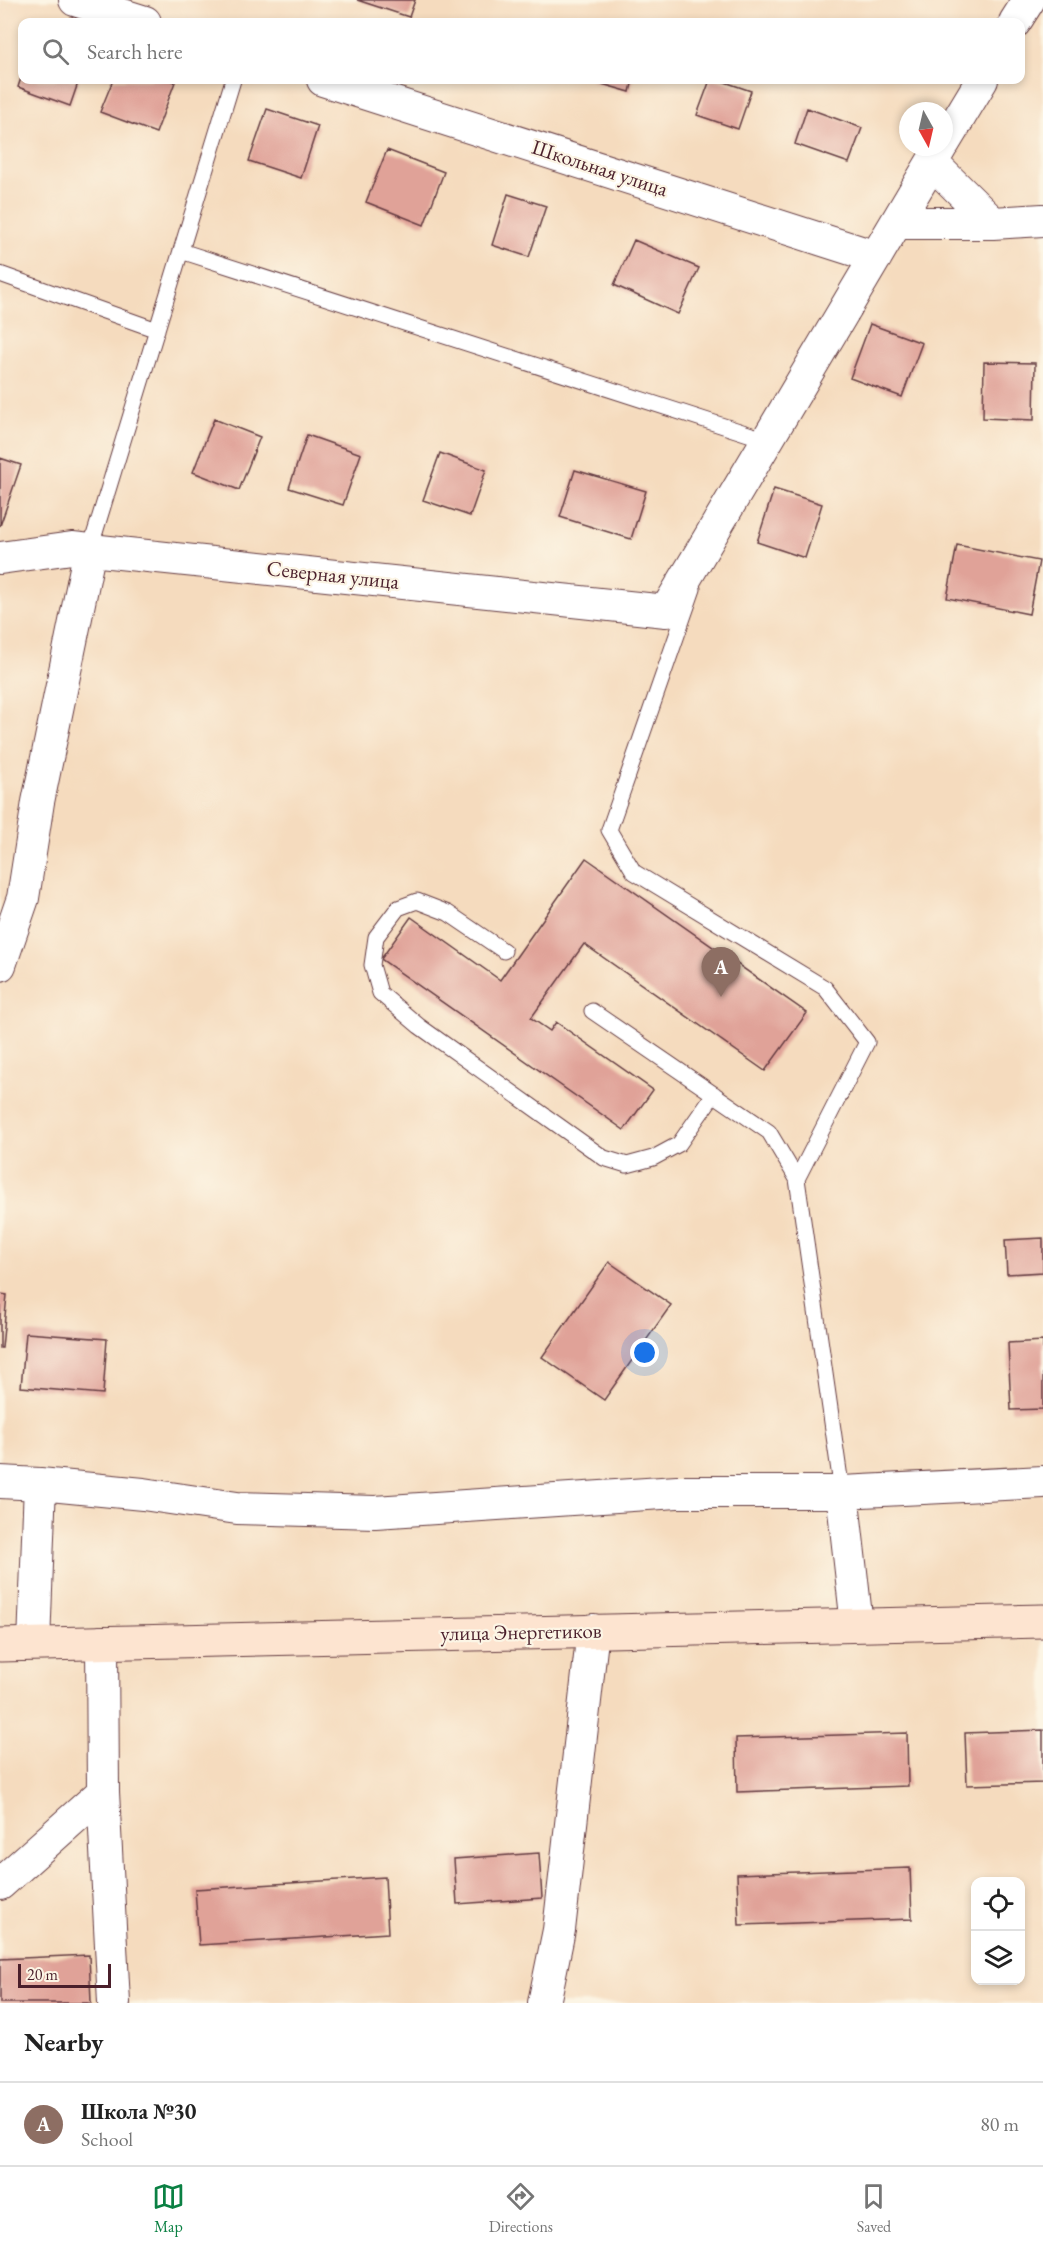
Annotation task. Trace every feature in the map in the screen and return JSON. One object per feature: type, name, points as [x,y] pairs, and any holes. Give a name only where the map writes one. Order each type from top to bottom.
[{"type":"street","points":[[75,0],[132,18]]},
{"type":"street","points":[[1018,18],[1029,0]]},
{"type":"street","name":"Школьная улица","points":[[335,84],[876,257]]},
{"type":"street","points":[[953,128],[980,84]]},
{"type":"street","points":[[712,534],[936,156]]},
{"type":"street","points":[[943,156],[993,223]]},
{"type":"street","points":[[897,223],[993,223],[1043,220]]},
{"type":"street","name":"Северная улица","points":[[0,558],[72,548],[90,549],[666,611],[712,534]]},
{"type":"street","points":[[0,965],[23,898],[38,802],[90,549]]},
{"type":"street","points":[[0,1482],[143,1494],[237,1508],[375,1512],[677,1492],[842,1492],[1043,1482]]},
{"type":"street","points":[[34,1644],[40,1484]]},
{"type":"street","points":[[842,1492],[857,1625]]},
{"type":"street","name":"улица Энергетиков","points":[[0,1645],[1043,1621]]},
{"type":"street","points":[[544,2003],[559,1930],[593,1630]]},
{"type":"street","points":[[102,1642],[103,1792],[114,2003]]},
{"type":"street","points":[[0,1884],[103,1792]]},
{"type":"lane","points":[[90,549],[232,84]]},
{"type":"lane","points":[[181,251],[768,440]]},
{"type":"lane","points":[[0,274],[157,330]]},
{"type":"lane","points":[[712,534],[609,830],[634,872],[825,988],[867,1042],[797,1179]]},
{"type":"lane","points":[[504,951],[448,913],[417,901],[398,908],[376,936],[372,965],[380,993],[419,1026],[604,1158],[627,1165],[653,1158],[679,1144],[714,1094]]},
{"type":"lane","points":[[592,1011],[769,1132],[797,1179],[842,1492]]},
{"type":"building","points":[[357,0],[415,0],[409,17]]},
{"type":"building","points":[[19,84],[78,84],[70,106],[18,87]]},
{"type":"building","points":[[111,84],[174,84],[156,133],[100,112]]},
{"type":"building","points":[[602,84],[632,84],[630,92]]},
{"type":"building","points":[[709,84],[731,84],[751,91],[738,129],[697,115]]},
{"type":"building","points":[[807,108],[862,128],[849,163],[795,144]]},
{"type":"building","points":[[267,109],[318,126],[301,178],[249,161]]},
{"type":"building","points":[[387,150],[444,172],[424,225],[366,202]]},
{"type":"building","points":[[508,194],[546,206],[529,257],[492,245]]},
{"type":"building","points":[[634,240],[699,268],[678,314],[614,285]]},
{"type":"building","points":[[870,324],[922,343],[902,397],[850,378]]},
{"type":"building","points":[[984,362],[1035,363],[1034,420],[983,418]]},
{"type":"building","points":[[214,419],[260,437],[239,490],[193,472]]},
{"type":"building","points":[[307,435],[361,454],[343,505],[289,488]]},
{"type":"building","points":[[440,453],[486,470],[470,516],[423,500]]},
{"type":"building","points":[[0,458],[21,465],[0,526]]},
{"type":"building","points":[[575,470],[646,491],[631,539],[560,517]]},
{"type":"building","points":[[774,489],[822,504],[805,558],[757,542]]},
{"type":"building","points":[[957,545],[1039,561],[1029,614],[947,598]]},
{"type":"building","points":[[586,858],[807,1013],[765,1071],[584,944],[531,1018],[550,1031],[556,1022],[653,1090],[624,1130],[381,959],[411,917],[500,980]]},
{"type":"building","points":[[1043,1238],[1043,1272],[1007,1274],[1005,1240]]},
{"type":"building","points":[[609,1262],[671,1305],[604,1400],[542,1357]]},
{"type":"building","points":[[0,1294],[7,1295],[2,1348],[0,1348]]},
{"type":"building","points":[[26,1333],[107,1339],[103,1394],[21,1387]]},
{"type":"building","points":[[1043,1341],[1043,1409],[1011,1410],[1008,1343]]},
{"type":"building","points":[[1043,1730],[1043,1783],[967,1785],[965,1733]]},
{"type":"building","points":[[907,1733],[908,1786],[737,1792],[736,1738]]},
{"type":"building","points":[[539,1853],[542,1898],[457,1904],[454,1859]]},
{"type":"building","points":[[910,1868],[912,1919],[739,1925],[737,1874]]},
{"type":"building","points":[[385,1877],[388,1933],[199,1945],[195,1889]]},
{"type":"building","points":[[89,1955],[91,2003],[0,2003],[0,1959]]},
{"type":"place","name":"Школа №30","points":[[721,997]]}]
